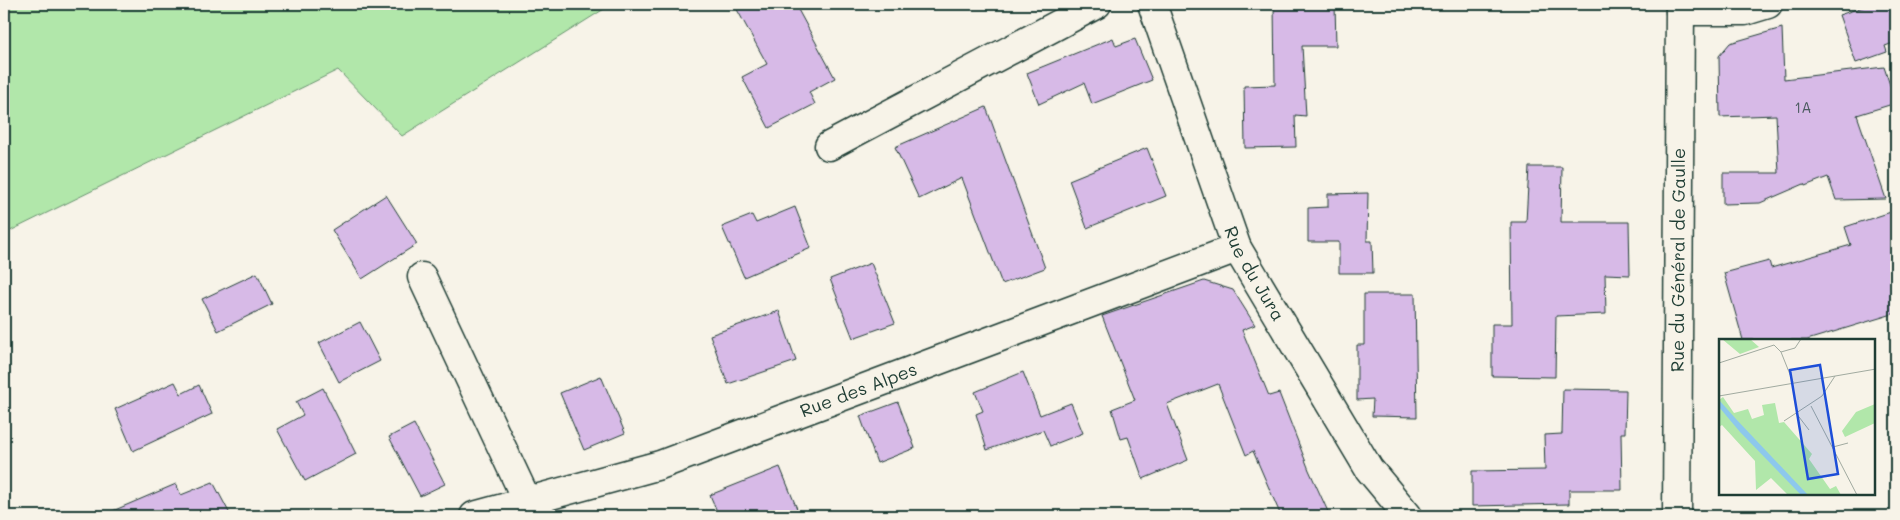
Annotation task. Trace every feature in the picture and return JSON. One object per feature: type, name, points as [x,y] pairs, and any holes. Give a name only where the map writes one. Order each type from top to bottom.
[{"type":"street","points":[[829,146],[1098,4]]},
{"type":"street","name":"Rue du Jura","points":[[1152,4],[1237,248],[1369,469],[1408,516]]},
{"type":"street","points":[[1680,7],[1746,11],[1768,4]]},
{"type":"street","name":"Rue du Général de Gaulle","points":[[1677,516],[1680,7]]},
{"type":"street","name":"Rue des Alpes","points":[[479,516],[660,465],[1237,248]]},
{"type":"street","points":[[422,277],[527,501]]},
{"type":"green space","points":[[4,4],[612,4],[402,136],[338,70],[4,234]]},
{"type":"building","points":[[734,4],[795,4],[835,78],[809,92],[815,104],[769,128],[742,77],[767,64]]},
{"type":"building","points":[[1274,4],[1335,4],[1336,46],[1302,46],[1306,116],[1295,115],[1296,147],[1245,148],[1244,86],[1275,85]]},
{"type":"building","points":[[1872,4],[1896,4],[1896,42],[1885,46],[1887,52],[1856,63],[1839,15]]},
{"type":"building","points":[[1782,28],[1784,79],[1884,67],[1896,103],[1857,115],[1886,199],[1836,200],[1828,177],[1805,186],[1804,184],[1760,203],[1723,204],[1723,173],[1779,173],[1776,115],[1720,117],[1719,56],[1730,43]]},
{"type":"building","points":[[1113,38],[1116,46],[1135,39],[1152,80],[1092,104],[1084,83],[1039,104],[1027,73]]},
{"type":"building","points":[[986,107],[1045,268],[1002,284],[962,178],[919,199],[895,147]]},
{"type":"building","points":[[1147,148],[1166,196],[1087,228],[1069,180]]},
{"type":"building","points":[[1529,167],[1562,167],[1561,222],[1629,222],[1630,275],[1605,274],[1606,314],[1556,316],[1555,377],[1492,376],[1492,324],[1512,324],[1511,222],[1526,222]]},
{"type":"building","points":[[1368,193],[1367,241],[1372,241],[1373,273],[1339,273],[1339,242],[1308,242],[1308,208],[1328,207],[1328,194]]},
{"type":"building","points":[[386,195],[417,244],[362,279],[332,230]]},
{"type":"building","points":[[795,207],[811,248],[744,277],[722,227],[752,215],[756,223]]},
{"type":"building","points":[[1891,212],[1896,228],[1896,313],[1810,339],[1743,339],[1724,273],[1769,261],[1771,268],[1851,245],[1845,227]]},
{"type":"building","points":[[871,263],[895,323],[853,338],[830,279]]},
{"type":"building","points":[[257,273],[272,304],[218,331],[202,299]]},
{"type":"building","points":[[1204,281],[1233,290],[1255,325],[1242,330],[1269,396],[1279,393],[1309,470],[1330,516],[1281,516],[1253,451],[1246,455],[1218,384],[1167,404],[1188,460],[1143,479],[1128,437],[1121,439],[1112,409],[1135,400],[1102,316]]},
{"type":"building","points":[[1364,294],[1415,294],[1417,417],[1372,416],[1373,399],[1357,400],[1357,345],[1364,345]]},
{"type":"building","points":[[779,311],[796,361],[728,384],[710,335]]},
{"type":"building","points":[[360,322],[380,361],[339,382],[319,343]]},
{"type":"building","points":[[1023,372],[1040,415],[1071,403],[1083,433],[1050,446],[1043,430],[987,450],[976,414],[983,411],[975,392]]},
{"type":"building","points":[[601,376],[625,433],[584,450],[560,393]]},
{"type":"building","points":[[175,382],[181,394],[199,385],[212,414],[133,451],[115,409]]},
{"type":"building","points":[[323,388],[356,454],[305,481],[277,429],[303,415],[296,402]]},
{"type":"building","points":[[1563,389],[1626,390],[1625,433],[1621,433],[1622,490],[1569,490],[1569,504],[1472,506],[1472,471],[1545,470],[1544,435],[1562,434]]},
{"type":"building","points":[[898,402],[915,448],[877,463],[860,416]]},
{"type":"building","points":[[414,424],[445,484],[420,496],[389,437]]},
{"type":"building","points":[[780,467],[800,516],[719,516],[710,495]]},
{"type":"building","points":[[213,482],[231,516],[101,516],[176,484],[181,495]]}]
